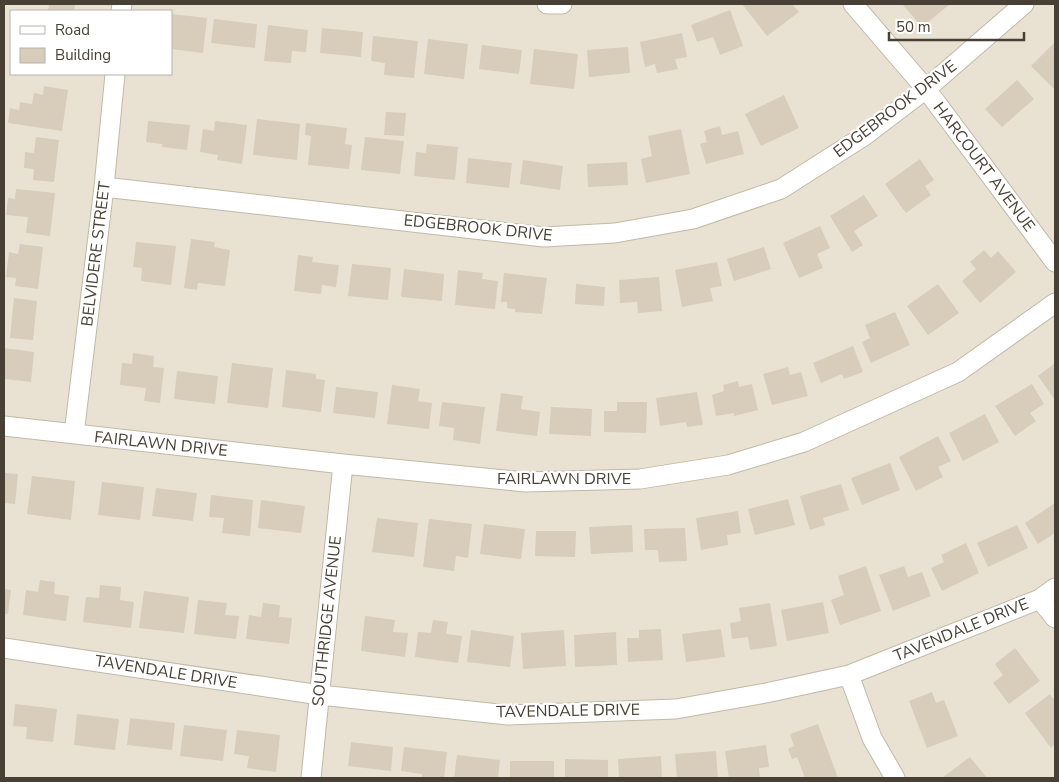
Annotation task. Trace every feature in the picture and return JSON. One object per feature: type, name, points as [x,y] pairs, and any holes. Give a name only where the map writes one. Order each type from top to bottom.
[{"type":"street","points":[[547,4],[562,4]]},
{"type":"street","name":"HARCOURT AVENUE","points":[[853,4],[926,89],[1055,262]]},
{"type":"street","name":"EDGEBROOK DRIVE","points":[[104,187],[544,237],[615,233],[693,219],[781,189],[864,136],[926,89],[1024,4]]},
{"type":"street","name":"BELVIDERE STREET","points":[[74,434],[104,187],[115,75]]},
{"type":"street","name":"FAIRLAWN DRIVE","points":[[4,426],[524,482],[640,479],[728,465],[804,442],[958,372],[1055,303]]},
{"type":"street","name":"SOUTHRIDGE AVENUE","points":[[311,778],[343,464]]},
{"type":"street","points":[[1048,593],[1055,618]]},
{"type":"street","name":"TAVENDALE DRIVE","points":[[4,648],[320,695],[508,714],[676,709],[766,693],[849,674],[1048,593]]},
{"type":"street","points":[[849,674],[872,738],[895,778]]},
{"type":"shaded area","points":[[4,4],[1055,4],[1055,778],[4,778]]},
{"type":"building","points":[[49,4],[75,4],[74,10],[48,10]]},
{"type":"building","points":[[742,4],[792,4],[799,12],[767,36]]},
{"type":"building","points":[[902,4],[950,4],[922,27]]},
{"type":"building","points":[[730,10],[743,46],[720,55],[713,37],[697,42],[691,25]]},
{"type":"building","points":[[172,14],[207,18],[203,53],[172,49]]},
{"type":"building","points":[[214,19],[257,24],[255,48],[211,43]]},
{"type":"building","points":[[268,25],[308,30],[306,52],[292,51],[291,63],[264,61]]},
{"type":"building","points":[[322,28],[363,32],[361,57],[320,53]]},
{"type":"building","points":[[682,33],[687,57],[675,59],[678,69],[657,73],[655,64],[645,67],[640,42]]},
{"type":"building","points":[[373,36],[418,41],[414,78],[384,75],[385,63],[371,61]]},
{"type":"building","points":[[428,39],[468,44],[464,79],[424,74]]},
{"type":"building","points":[[1055,42],[1055,90],[1031,66]]},
{"type":"building","points":[[482,45],[522,50],[519,74],[479,69]]},
{"type":"building","points":[[628,47],[630,73],[589,77],[587,50]]},
{"type":"building","points":[[534,49],[578,54],[574,89],[530,84]]},
{"type":"building","points":[[1017,80],[1034,99],[1002,127],[985,109]]},
{"type":"building","points":[[44,86],[68,90],[62,131],[8,123],[10,108],[19,110],[20,102],[32,104],[34,93],[43,95]]},
{"type":"building","points":[[784,95],[799,128],[761,146],[745,114]]},
{"type":"building","points":[[386,112],[406,113],[404,136],[384,135]]},
{"type":"building","points":[[257,119],[300,124],[297,160],[253,155]]},
{"type":"building","points":[[148,121],[190,125],[187,150],[162,147],[162,144],[146,142]]},
{"type":"building","points":[[215,121],[247,125],[242,164],[217,160],[218,155],[200,152],[203,129],[214,131]]},
{"type":"building","points":[[306,123],[347,128],[345,144],[352,145],[349,169],[308,165],[311,136],[305,135]]},
{"type":"building","points":[[720,126],[722,135],[738,131],[744,154],[706,164],[700,144],[707,142],[704,131]]},
{"type":"building","points":[[681,129],[690,174],[646,183],[641,159],[652,156],[648,136]]},
{"type":"building","points":[[36,137],[59,140],[54,182],[33,180],[34,169],[24,168],[25,152],[34,153]]},
{"type":"building","points":[[365,137],[404,141],[400,174],[361,170]]},
{"type":"building","points":[[427,144],[458,147],[455,180],[414,176],[416,152],[426,153]]},
{"type":"building","points":[[468,158],[512,163],[509,188],[466,183]]},
{"type":"building","points":[[920,159],[934,180],[925,186],[931,195],[906,213],[885,184]]},
{"type":"building","points":[[523,160],[563,166],[560,190],[520,184]]},
{"type":"building","points":[[627,162],[628,185],[588,187],[587,164]]},
{"type":"building","points":[[16,189],[55,193],[50,236],[26,233],[28,217],[6,215],[8,198],[15,199]]},
{"type":"building","points":[[864,195],[878,216],[854,231],[863,245],[852,252],[830,216]]},
{"type":"building","points":[[820,226],[830,248],[817,254],[823,268],[799,278],[783,243]]},
{"type":"building","points":[[191,239],[215,242],[214,247],[230,250],[225,286],[198,283],[197,290],[184,288]]},
{"type":"building","points":[[136,242],[176,246],[171,285],[141,281],[142,268],[133,267]]},
{"type":"building","points":[[20,244],[43,247],[38,289],[15,286],[16,278],[6,277],[9,252],[18,254]]},
{"type":"building","points":[[764,247],[771,269],[734,281],[727,259]]},
{"type":"building","points":[[984,250],[991,258],[998,251],[1016,272],[980,303],[962,281],[976,269],[970,262]]},
{"type":"building","points":[[298,255],[313,257],[312,262],[339,265],[336,287],[322,285],[321,294],[294,291]]},
{"type":"building","points":[[717,262],[722,286],[710,288],[713,301],[682,307],[675,270]]},
{"type":"building","points":[[352,264],[391,268],[388,300],[348,296]]},
{"type":"building","points":[[404,269],[444,274],[442,301],[401,297]]},
{"type":"building","points":[[458,270],[483,273],[482,279],[498,281],[495,309],[455,305]]},
{"type":"building","points":[[504,273],[547,278],[542,314],[515,312],[515,309],[507,308],[507,302],[501,302]]},
{"type":"building","points":[[659,277],[662,311],[638,313],[637,302],[620,303],[619,280]]},
{"type":"building","points":[[576,284],[605,287],[604,306],[575,304]]},
{"type":"building","points":[[938,284],[959,313],[928,335],[907,306]]},
{"type":"building","points":[[14,298],[37,301],[33,340],[10,338]]},
{"type":"building","points":[[895,312],[910,345],[871,363],[862,342],[870,338],[865,325]]},
{"type":"building","points":[[853,346],[863,372],[844,379],[842,374],[821,383],[813,363]]},
{"type":"building","points":[[4,348],[34,352],[31,382],[4,379]]},
{"type":"building","points":[[133,353],[154,356],[153,367],[164,368],[160,403],[144,401],[146,388],[120,385],[122,363],[132,364]]},
{"type":"building","points":[[232,363],[273,368],[268,408],[227,403]]},
{"type":"building","points":[[1055,363],[1055,400],[1038,376]]},
{"type":"building","points":[[788,367],[790,375],[801,372],[808,396],[772,405],[763,374]]},
{"type":"building","points":[[286,370],[316,374],[316,379],[325,380],[321,412],[282,407]]},
{"type":"building","points":[[177,371],[218,376],[215,404],[174,399]]},
{"type":"building","points":[[738,381],[739,387],[752,384],[758,410],[734,416],[734,413],[716,416],[712,395],[724,391],[723,385]]},
{"type":"building","points":[[1032,384],[1044,404],[1030,413],[1036,421],[1015,436],[995,406]]},
{"type":"building","points":[[392,385],[420,389],[418,401],[432,403],[429,429],[387,424]]},
{"type":"building","points":[[336,387],[378,392],[375,418],[333,413]]},
{"type":"building","points":[[697,392],[703,425],[687,427],[686,422],[660,426],[656,398]]},
{"type":"building","points":[[501,393],[523,396],[521,409],[540,412],[537,436],[496,431]]},
{"type":"building","points":[[442,402],[485,407],[480,444],[453,440],[454,428],[439,426]]},
{"type":"building","points":[[617,402],[647,402],[646,433],[604,432],[604,411],[617,411]]},
{"type":"building","points":[[551,407],[592,409],[591,436],[549,434]]},
{"type":"building","points":[[985,414],[999,442],[963,461],[949,433]]},
{"type":"building","points":[[938,436],[951,461],[938,467],[943,477],[916,491],[899,457]]},
{"type":"building","points":[[890,463],[900,490],[862,505],[851,478]]},
{"type":"building","points":[[4,473],[18,474],[15,504],[4,503]]},
{"type":"building","points":[[32,476],[75,481],[71,520],[27,514]]},
{"type":"building","points":[[102,482],[144,487],[140,520],[98,515]]},
{"type":"building","points":[[841,484],[849,510],[823,518],[825,525],[810,530],[800,496]]},
{"type":"building","points":[[156,488],[197,493],[193,521],[152,516]]},
{"type":"building","points":[[211,495],[253,500],[250,536],[222,533],[224,518],[209,517]]},
{"type":"building","points":[[788,499],[795,525],[755,535],[748,509]]},
{"type":"building","points":[[261,500],[305,506],[301,533],[258,528]]},
{"type":"building","points":[[1055,503],[1055,533],[1038,544],[1025,523]]},
{"type":"building","points":[[738,511],[741,533],[727,535],[728,545],[701,550],[696,518]]},
{"type":"building","points":[[377,518],[418,523],[414,557],[372,552]]},
{"type":"building","points":[[429,519],[472,524],[468,558],[456,556],[454,571],[423,567]]},
{"type":"building","points":[[484,524],[525,529],[521,559],[480,554]]},
{"type":"building","points":[[632,525],[633,552],[591,554],[589,527]]},
{"type":"building","points":[[1017,525],[1028,548],[988,567],[977,543]]},
{"type":"building","points":[[685,528],[687,561],[659,562],[658,550],[645,550],[644,529]]},
{"type":"building","points":[[536,531],[576,531],[575,557],[535,556]]},
{"type":"building","points":[[966,543],[979,573],[942,591],[931,568],[944,562],[941,555]]},
{"type":"building","points":[[866,566],[881,611],[840,625],[831,600],[844,595],[838,576]]},
{"type":"building","points":[[904,566],[908,577],[922,572],[931,596],[893,611],[879,575]]},
{"type":"building","points":[[40,580],[55,582],[54,594],[69,596],[66,621],[23,615],[26,590],[38,592]]},
{"type":"building","points":[[100,585],[121,587],[120,600],[134,602],[131,628],[83,622],[86,597],[99,598]]},
{"type":"building","points":[[4,589],[11,590],[8,614],[4,614]]},
{"type":"building","points":[[144,591],[189,597],[184,633],[139,628]]},
{"type":"building","points":[[198,600],[227,603],[225,615],[239,616],[236,639],[194,634]]},
{"type":"building","points":[[823,602],[829,633],[787,641],[781,610]]},
{"type":"building","points":[[263,603],[280,605],[279,617],[292,618],[289,644],[246,639],[249,615],[261,617]]},
{"type":"building","points":[[770,603],[777,646],[750,650],[748,637],[732,639],[730,623],[741,621],[739,608]]},
{"type":"building","points":[[365,616],[395,620],[393,632],[408,633],[405,657],[361,651]]},
{"type":"building","points":[[433,620],[448,622],[446,634],[462,636],[458,663],[415,657],[418,632],[431,633]]},
{"type":"building","points":[[661,629],[663,660],[628,662],[627,638],[639,638],[639,630]]},
{"type":"building","points":[[721,629],[725,657],[686,662],[682,634]]},
{"type":"building","points":[[471,630],[514,636],[510,667],[467,662]]},
{"type":"building","points":[[564,630],[566,666],[523,669],[521,633]]},
{"type":"building","points":[[616,632],[617,665],[575,667],[574,635]]},
{"type":"building","points":[[1015,648],[1040,681],[1009,704],[993,683],[1003,675],[995,664]]},
{"type":"building","points":[[932,692],[936,703],[944,700],[958,736],[927,748],[909,701]]},
{"type":"building","points":[[1050,694],[1055,701],[1055,744],[1051,748],[1025,713]]},
{"type":"building","points":[[15,704],[57,709],[53,742],[26,739],[27,727],[13,726]]},
{"type":"building","points":[[77,714],[119,719],[115,750],[74,745]]},
{"type":"building","points":[[130,718],[175,723],[172,750],[127,745]]},
{"type":"building","points":[[818,724],[838,778],[805,778],[797,757],[792,759],[788,749],[794,746],[790,734]]},
{"type":"building","points":[[184,725],[227,730],[223,761],[180,756]]},
{"type":"building","points":[[237,730],[280,735],[276,772],[247,768],[249,756],[234,754]]},
{"type":"building","points":[[351,742],[393,747],[391,771],[348,766]]},
{"type":"building","points":[[766,745],[769,767],[759,768],[760,778],[729,778],[725,751]]},
{"type":"building","points":[[404,747],[447,752],[444,778],[422,778],[422,774],[401,771]]},
{"type":"building","points":[[716,751],[718,778],[677,778],[675,754]]},
{"type":"building","points":[[457,755],[500,760],[498,778],[454,778]]},
{"type":"building","points":[[661,756],[662,778],[619,778],[618,759]]},
{"type":"building","points":[[970,757],[987,778],[942,778]]},
{"type":"building","points":[[565,759],[608,760],[608,778],[565,778]]},
{"type":"building","points":[[510,761],[554,761],[554,778],[510,778]]}]
